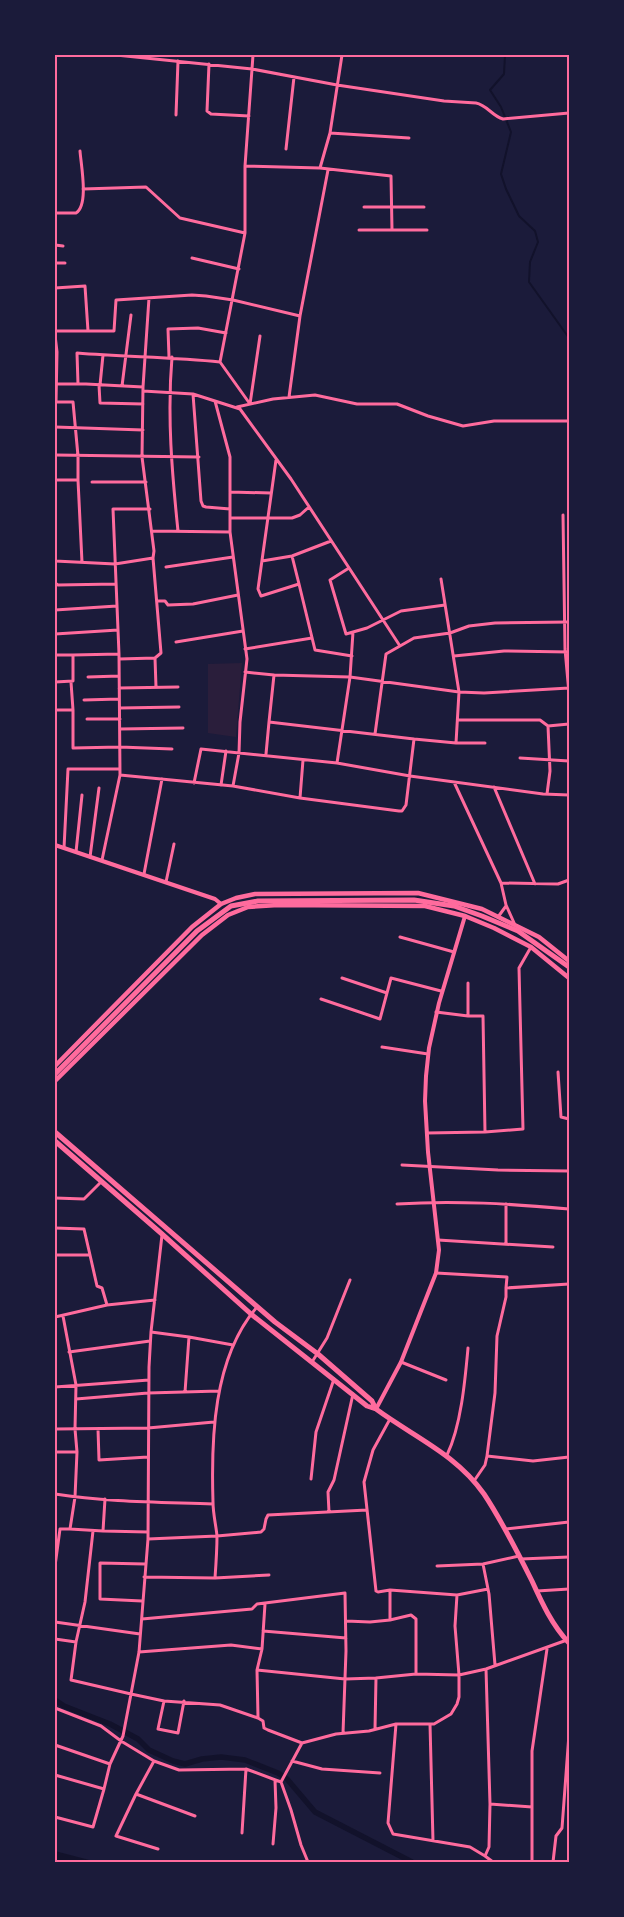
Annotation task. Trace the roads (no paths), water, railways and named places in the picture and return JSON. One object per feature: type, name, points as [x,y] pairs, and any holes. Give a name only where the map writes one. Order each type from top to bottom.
[{"type":"main road","points":[[55,1066],[192,927],[221,904],[236,898],[255,894],[418,893],[482,909],[517,928],[569,967]]},
{"type":"main road","points":[[55,1074],[197,931],[230,906],[258,901],[414,900],[454,906],[538,937],[569,961]]},
{"type":"main road","points":[[221,904],[228,915]]},
{"type":"main road","points":[[55,1081],[202,935],[228,915],[248,907],[278,905],[425,906],[465,916],[531,947],[569,978]]},
{"type":"main road","points":[[486,925],[490,913]]},
{"type":"main road","points":[[55,1132],[257,1307],[318,1354],[372,1401],[376,1409]]},
{"type":"main road","points":[[55,1141],[250,1314],[334,1378],[367,1406],[376,1409],[447,1455],[484,1494],[505,1529],[556,1627],[568,1642]]},
{"type":"street","points":[[55,55],[61,55]]},
{"type":"street","points":[[116,55],[145,56],[252,69],[337,85],[444,101],[476,103],[503,119],[569,113]]},
{"type":"street","points":[[250,404],[220,362],[245,233],[245,166],[253,55]]},
{"type":"street","points":[[320,168],[330,134],[342,55]]},
{"type":"street","points":[[176,115],[178,61]]},
{"type":"street","points":[[209,64],[206,111],[211,114],[248,116]]},
{"type":"street","points":[[286,150],[294,77]]},
{"type":"street","points":[[330,134],[409,138]]},
{"type":"street","points":[[55,213],[76,213],[80,210],[84,189],[80,151]]},
{"type":"street","points":[[245,166],[320,168],[391,176],[392,230]]},
{"type":"street","points":[[289,397],[300,316],[328,170]]},
{"type":"street","points":[[84,189],[146,187],[180,218],[245,233]]},
{"type":"street","points":[[364,207],[424,207]]},
{"type":"street","points":[[359,230],[427,230]]},
{"type":"street","points":[[55,245],[63,246]]},
{"type":"street","points":[[192,258],[239,269]]},
{"type":"street","points":[[55,263],[65,263]]},
{"type":"street","points":[[55,288],[85,286],[88,331]]},
{"type":"street","points":[[82,562],[78,456],[73,402],[56,402],[57,352],[55,333],[114,331],[116,300],[192,295],[233,300],[300,316]]},
{"type":"street","points":[[119,659],[155,658],[161,653],[152,558],[154,551],[150,508],[142,457],[143,389],[149,298]]},
{"type":"street","points":[[122,386],[131,315]]},
{"type":"street","points":[[178,531],[170,457],[169,392],[171,357],[168,329],[198,328],[226,333]]},
{"type":"street","points":[[250,404],[260,336]]},
{"type":"street","points":[[78,384],[77,353],[126,357],[171,357],[220,362]]},
{"type":"street","points":[[103,355],[99,385],[100,403],[143,404]]},
{"type":"street","points":[[56,384],[122,386],[193,394],[240,409],[309,507],[400,646]]},
{"type":"street","points":[[193,394],[201,501],[203,506],[230,509]]},
{"type":"street","points":[[235,408],[289,397],[315,394],[357,404],[397,404],[428,416],[463,426],[494,421],[569,421]]},
{"type":"street","points":[[215,401],[230,457],[230,532],[247,659],[240,722],[239,753],[233,786]]},
{"type":"street","points":[[55,427],[143,430]]},
{"type":"street","points":[[55,455],[199,457]]},
{"type":"street","points":[[276,459],[258,589],[261,596],[299,584]]},
{"type":"street","points":[[55,480],[78,480]]},
{"type":"street","points":[[92,482],[146,482]]},
{"type":"street","points":[[230,492],[271,494]]},
{"type":"street","points":[[230,518],[292,518],[300,515],[309,507]]},
{"type":"street","points":[[102,860],[120,775],[119,654],[113,509],[150,508]]},
{"type":"street","points":[[245,672],[274,675],[350,677],[459,692],[569,690],[567,570],[563,539],[563,515]]},
{"type":"street","points":[[152,531],[230,532]]},
{"type":"street","points":[[563,539],[569,539]]},
{"type":"street","points":[[262,561],[292,556],[331,541]]},
{"type":"street","points":[[55,556],[55,561],[115,564],[152,558]]},
{"type":"street","points":[[292,556],[315,650],[352,656]]},
{"type":"street","points":[[166,567],[233,557]]},
{"type":"street","points":[[349,568],[330,580],[346,634],[367,628],[401,611],[445,604]]},
{"type":"street","points":[[441,579],[459,692],[456,743]]},
{"type":"street","points":[[55,583],[58,585],[116,584]]},
{"type":"street","points":[[156,601],[165,602],[168,605],[183,605],[238,595]]},
{"type":"street","points":[[55,610],[117,606]]},
{"type":"street","points":[[375,734],[386,654],[414,638],[450,633],[469,626],[495,623],[567,622]]},
{"type":"street","points":[[55,634],[118,630]]},
{"type":"street","points":[[176,642],[243,631]]},
{"type":"street","points":[[338,763],[350,677],[353,632]]},
{"type":"street","points":[[246,649],[312,638]]},
{"type":"street","points":[[454,656],[504,651],[567,652]]},
{"type":"street","points":[[55,655],[119,654]]},
{"type":"street","points":[[73,655],[73,682],[71,682],[74,748],[120,747],[172,750]]},
{"type":"street","points":[[155,658],[156,687]]},
{"type":"street","points":[[266,754],[274,675]]},
{"type":"street","points":[[88,677],[119,676]]},
{"type":"street","points":[[55,682],[71,682]]},
{"type":"street","points":[[119,688],[178,687]]},
{"type":"street","points":[[84,700],[120,698]]},
{"type":"street","points":[[120,708],[179,707]]},
{"type":"street","points":[[55,710],[73,710]]},
{"type":"street","points":[[87,719],[120,719]]},
{"type":"street","points":[[458,720],[540,720],[548,726],[569,724]]},
{"type":"street","points":[[269,722],[414,739],[456,743],[485,743]]},
{"type":"street","points":[[547,794],[548,726]]},
{"type":"street","points":[[120,729],[183,728]]},
{"type":"street","points":[[120,775],[233,786],[300,798],[402,811],[406,805],[414,739]]},
{"type":"street","points":[[194,783],[201,749],[266,754],[338,763],[410,776],[547,794],[569,794]]},
{"type":"street","points":[[221,785],[226,751]]},
{"type":"street","points":[[520,758],[569,761]]},
{"type":"street","points":[[300,798],[303,760]]},
{"type":"street","points":[[64,848],[68,769],[120,769]]},
{"type":"street","points":[[144,874],[162,779]]},
{"type":"street","points":[[454,781],[501,884],[506,905],[517,928]]},
{"type":"street","points":[[494,787],[535,884]]},
{"type":"street","points":[[90,857],[99,788]]},
{"type":"street","points":[[76,852],[82,795]]},
{"type":"street","points":[[166,882],[174,844]]},
{"type":"street","points":[[55,845],[215,899],[221,904]]},
{"type":"street","points":[[501,884],[558,884],[569,880]]},
{"type":"street","points":[[498,917],[506,905]]},
{"type":"street","points":[[376,1409],[401,1362],[436,1273],[439,1250],[429,1166],[425,1101],[428,1054],[441,991],[465,916]]},
{"type":"street","points":[[400,936],[454,952]]},
{"type":"street","points":[[427,1133],[523,1129],[519,968],[531,947]]},
{"type":"street","points":[[342,978],[387,993]]},
{"type":"street","points":[[321,1000],[380,1019],[391,978],[441,991]]},
{"type":"street","points":[[468,983],[468,1016]]},
{"type":"street","points":[[436,1012],[483,1016],[485,1132]]},
{"type":"street","points":[[382,1047],[428,1054]]},
{"type":"street","points":[[558,1072],[561,1117],[569,1119]]},
{"type":"street","points":[[402,1165],[498,1170],[569,1171]]},
{"type":"street","points":[[55,1198],[84,1199],[101,1182]]},
{"type":"street","points":[[397,1204],[434,1202],[506,1204],[569,1209]]},
{"type":"street","points":[[506,1204],[506,1243]]},
{"type":"street","points":[[55,1228],[84,1229],[97,1286],[102,1288],[107,1305]]},
{"type":"street","points":[[55,1817],[93,1827],[110,1764],[123,1736],[127,1719],[139,1652],[148,1539],[148,1380],[150,1341],[162,1234]]},
{"type":"street","points":[[438,1240],[552,1247]]},
{"type":"street","points":[[55,1255],[90,1254]]},
{"type":"street","points":[[436,1273],[507,1277],[506,1297],[497,1336],[495,1393],[487,1456],[485,1465],[473,1481]]},
{"type":"street","points":[[312,1362],[336,1318],[350,1280]]},
{"type":"street","points":[[506,1288],[569,1284]]},
{"type":"street","points":[[55,1318],[107,1305],[155,1300]]},
{"type":"street","points":[[215,1578],[217,1536],[213,1504],[214,1422],[219,1391],[233,1345],[250,1314],[257,1307]]},
{"type":"street","points":[[63,1316],[76,1385],[75,1429],[77,1452],[75,1497],[70,1529]]},
{"type":"street","points":[[151,1332],[233,1345]]},
{"type":"street","points":[[185,1392],[189,1337]]},
{"type":"street","points":[[69,1352],[150,1341]]},
{"type":"street","points":[[447,1455],[454,1438],[464,1386],[468,1348]]},
{"type":"street","points":[[401,1362],[446,1380]]},
{"type":"street","points":[[311,1478],[316,1432],[334,1378]]},
{"type":"street","points":[[55,1387],[148,1380]]},
{"type":"street","points":[[76,1399],[148,1393],[219,1391]]},
{"type":"street","points":[[329,1512],[328,1492],[334,1480],[353,1394]]},
{"type":"street","points":[[390,1419],[373,1450],[364,1482],[376,1591],[390,1590],[457,1595],[488,1589]]},
{"type":"street","points":[[55,1429],[148,1428],[214,1422]]},
{"type":"street","points":[[98,1428],[99,1460],[148,1457]]},
{"type":"street","points":[[55,1452],[77,1452]]},
{"type":"street","points":[[487,1456],[533,1461],[569,1457]]},
{"type":"street","points":[[55,1494],[147,1502],[213,1504]]},
{"type":"street","points":[[103,1531],[105,1499]]},
{"type":"street","points":[[148,1539],[261,1532],[264,1529],[268,1515],[367,1510]]},
{"type":"street","points":[[505,1529],[569,1522]]},
{"type":"street","points":[[55,1566],[60,1529],[148,1532]]},
{"type":"street","points":[[93,1531],[85,1602],[76,1642],[71,1680],[164,1700],[220,1705],[258,1718],[263,1721],[264,1728],[302,1743],[344,1733],[369,1731],[396,1724],[430,1724],[451,1714],[459,1697],[455,1626],[457,1595]]},
{"type":"street","points":[[437,1566],[483,1564],[520,1557],[569,1557]]},
{"type":"street","points":[[142,1601],[100,1599],[100,1564],[145,1564]]},
{"type":"street","points":[[483,1564],[488,1589],[496,1665]]},
{"type":"street","points":[[144,1577],[215,1578],[269,1575]]},
{"type":"street","points":[[537,1591],[569,1588]]},
{"type":"street","points":[[390,1590],[390,1620]]},
{"type":"street","points":[[142,1619],[252,1608],[257,1604],[345,1593],[344,1733]]},
{"type":"street","points":[[258,1718],[257,1670],[262,1649],[265,1604]]},
{"type":"street","points":[[346,1621],[370,1622],[411,1615],[416,1618],[416,1674]]},
{"type":"street","points":[[55,1622],[140,1634]]},
{"type":"street","points":[[263,1630],[346,1638]]},
{"type":"street","points":[[55,1639],[76,1642]]},
{"type":"street","points":[[257,1670],[345,1679],[416,1674],[459,1675],[486,1669],[568,1642]]},
{"type":"street","points":[[139,1652],[231,1645],[262,1649]]},
{"type":"street","points":[[532,1862],[532,1751],[547,1649]]},
{"type":"street","points":[[485,1856],[489,1847],[490,1804],[486,1669]]},
{"type":"street","points":[[375,1728],[376,1678]]},
{"type":"street","points":[[164,1700],[158,1729],[178,1733],[184,1701]]},
{"type":"street","points":[[55,1708],[101,1726],[154,1761],[179,1770],[246,1769],[275,1780],[281,1780]]},
{"type":"street","points":[[396,1724],[388,1822],[392,1834],[470,1847],[493,1862]]},
{"type":"street","points":[[430,1724],[432,1841]]},
{"type":"street","points":[[553,1862],[556,1836],[562,1828],[569,1734]]},
{"type":"street","points":[[302,1743],[281,1780],[308,1862]]},
{"type":"street","points":[[55,1745],[110,1764]]},
{"type":"street","points":[[154,1761],[116,1836],[158,1849]]},
{"type":"street","points":[[292,1761],[322,1769],[380,1773]]},
{"type":"street","points":[[242,1833],[246,1769]]},
{"type":"street","points":[[55,1775],[104,1788]]},
{"type":"street","points":[[273,1844],[276,1808],[275,1780]]},
{"type":"street","points":[[136,1794],[195,1816]]},
{"type":"street","points":[[490,1804],[532,1807]]},
{"type":"waterway","points":[[505,55],[504,74],[490,90],[501,107],[511,132],[501,174],[519,216],[535,231],[538,242],[530,262],[529,282],[569,338]]},
{"type":"waterway","points":[[55,1700],[64,1706],[110,1724],[138,1739],[149,1750],[173,1761],[185,1764],[202,1759],[221,1757],[245,1760],[278,1773],[287,1779],[315,1812],[412,1862]]}]
